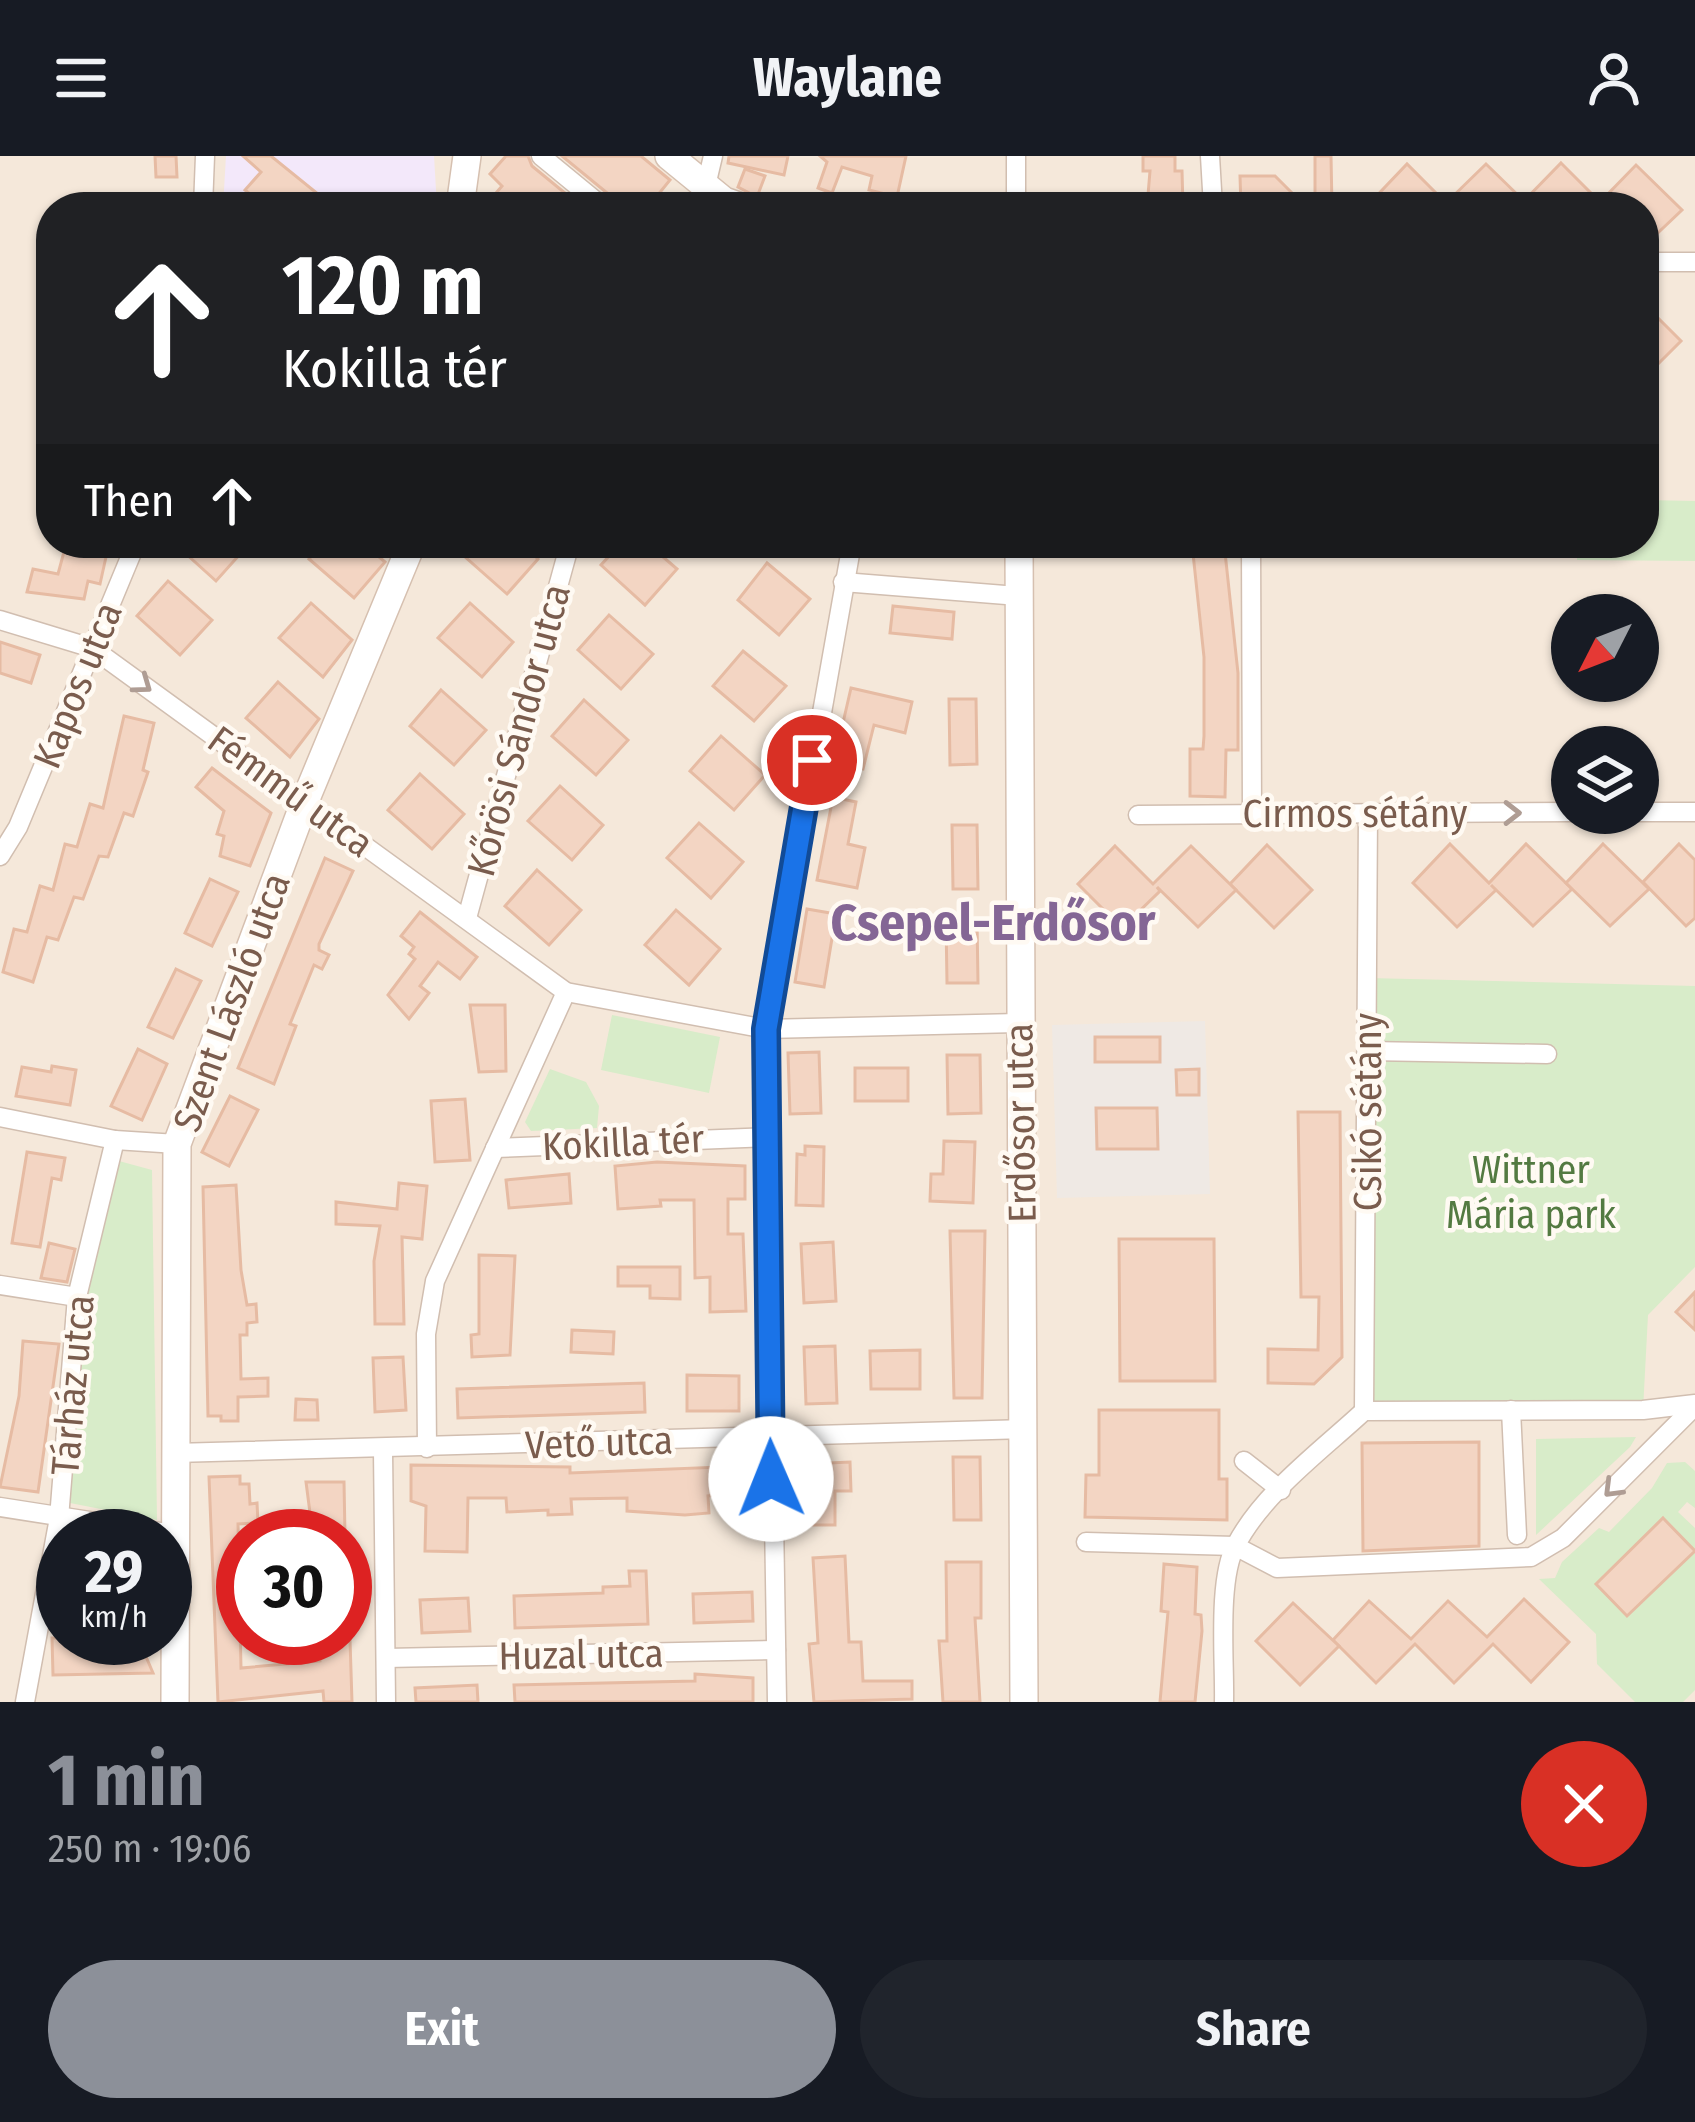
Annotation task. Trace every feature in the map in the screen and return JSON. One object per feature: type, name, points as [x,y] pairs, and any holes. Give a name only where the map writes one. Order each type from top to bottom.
[{"type":"street","points":[[204,192],[205,156]]},
{"type":"street","points":[[462,192],[467,156]]},
{"type":"street","points":[[541,156],[585,192]]},
{"type":"street","points":[[669,156],[699,192]]},
{"type":"street","points":[[705,192],[712,156]]},
{"type":"street","points":[[1016,156],[1016,192]]},
{"type":"street","points":[[1210,156],[1212,192]]},
{"type":"street","points":[[1659,262],[1695,262]]},
{"type":"street","name":"Kapos utca","points":[[0,856],[9,824],[130,558]]},
{"type":"street","name":"Szent László utca","points":[[174,1509],[177,1144],[305,801],[406,558]]},
{"type":"street","name":"Kőrösi Sándor utca","points":[[467,918],[566,558]]},
{"type":"street","points":[[777,1702],[766,1029],[849,558]]},
{"type":"street","name":"Erdősor utca","points":[[1019,558],[1024,1702]]},
{"type":"street","points":[[1251,558],[1252,814]]},
{"type":"street","points":[[843,582],[1019,596]]},
{"type":"street","name":"Fémmű utca","points":[[0,620],[92,648],[566,992]]},
{"type":"street","name":"Cirmos sétány","points":[[1138,814],[1551,812]]},
{"type":"street","points":[[1659,812],[1695,812]]},
{"type":"street","name":"Csikó sétány","points":[[1364,1411],[1368,813]]},
{"type":"street","points":[[566,992],[766,1029],[1018,1023]]},
{"type":"street","name":"Kokilla tér","points":[[566,992],[495,1148],[770,1137]]},
{"type":"street","points":[[1368,1051],[1547,1054]]},
{"type":"street","points":[[0,1117],[116,1140],[177,1144]]},
{"type":"street","name":"Tárház utca","points":[[60,1509],[77,1297],[116,1140]]},
{"type":"street","points":[[427,1448],[426,1334],[435,1281],[495,1148]]},
{"type":"street","points":[[0,1285],[77,1297]]},
{"type":"street","points":[[1224,1702],[1227,1582],[1234,1546],[1281,1490],[1364,1411],[1695,1405]]},
{"type":"street","points":[[1086,1542],[1234,1546],[1277,1568],[1531,1557],[1562,1538],[1695,1405]]},
{"type":"street","points":[[1511,1410],[1516,1534]]},
{"type":"street","name":"Vető utca","points":[[175,1453],[1024,1429]]},
{"type":"street","points":[[382,1450],[386,1702]]},
{"type":"street","points":[[1244,1461],[1281,1490]]},
{"type":"street","points":[[0,1507],[36,1514]]},
{"type":"street","name":"Tárház utca","points":[[25,1702],[36,1642]]},
{"type":"street","name":"Huzal utca","points":[[386,1658],[776,1650]]},
{"type":"street","name":"Szent László utca","points":[[175,1665],[175,1702]]},
{"type":"shaded area","points":[[0,156],[1695,156],[1695,1702],[0,1702]]},
{"type":"shaded area","points":[[226,156],[434,156],[436,192],[224,192]]},
{"type":"shaded area","points":[[1205,1021],[1210,1194],[1057,1198],[1052,1025]]},
{"type":"green space","points":[[1659,500],[1695,501],[1695,561],[1577,560],[1659,558]]},
{"type":"green space","name":"Wittner Mária park","points":[[1368,978],[1695,986],[1695,1267],[1648,1315],[1643,1410],[1364,1411]]},
{"type":"green space","points":[[612,1015],[720,1037],[709,1093],[601,1070]]},
{"type":"green space","points":[[550,1069],[586,1082],[599,1106],[597,1128],[531,1131],[525,1122]]},
{"type":"green space","points":[[119,1161],[152,1170],[157,1509],[101,1509],[70,1503],[82,1302]]},
{"type":"green space","points":[[1636,1437],[1630,1447],[1536,1535],[1536,1439]]},
{"type":"green space","points":[[1685,1462],[1695,1471],[1695,1508],[1687,1502],[1678,1512],[1695,1528],[1695,1690],[1683,1702],[1635,1702],[1597,1664],[1596,1634],[1539,1579],[1555,1578],[1562,1562],[1599,1528],[1609,1532],[1652,1488],[1667,1463]]},
{"type":"building","points":[[155,156],[176,156],[177,177],[156,177]]},
{"type":"building","points":[[243,156],[271,156],[315,192],[248,192],[261,172]]},
{"type":"building","points":[[506,156],[528,156],[532,166],[564,192],[497,192],[502,186],[490,174]]},
{"type":"building","points":[[562,156],[641,156],[670,180],[660,192],[606,192]]},
{"type":"building","points":[[729,156],[788,156],[784,175],[728,163]]},
{"type":"building","points":[[820,156],[906,156],[898,192],[869,190],[872,176],[842,167],[832,192],[818,188],[827,162]]},
{"type":"building","points":[[1143,156],[1175,156],[1175,171],[1182,171],[1183,192],[1148,192],[1150,171],[1143,171]]},
{"type":"building","points":[[1315,156],[1331,156],[1332,192],[1315,192]]},
{"type":"building","points":[[1561,163],[1590,192],[1533,192]]},
{"type":"building","points":[[1407,164],[1435,192],[1380,192]]},
{"type":"building","points":[[1486,164],[1515,192],[1457,192]]},
{"type":"building","points":[[1636,165],[1682,210],[1659,232],[1659,192],[1610,192]]},
{"type":"building","points":[[745,169],[765,176],[759,192],[738,187]]},
{"type":"building","points":[[1240,176],[1275,176],[1291,192],[1241,192]]},
{"type":"building","points":[[1659,319],[1681,341],[1659,363]]},
{"type":"building","points":[[62,558],[106,558],[100,584],[88,581],[84,599],[27,592],[33,569],[58,574]]},
{"type":"building","points":[[191,558],[237,558],[216,581]]},
{"type":"building","points":[[380,558],[385,562],[354,598],[309,559]]},
{"type":"building","points":[[466,558],[537,558],[507,594]]},
{"type":"building","points":[[607,558],[664,558],[677,569],[645,605],[601,565]]},
{"type":"building","points":[[1193,558],[1226,558],[1238,673],[1238,750],[1226,750],[1225,797],[1190,796],[1190,749],[1203,749],[1204,657]]},
{"type":"building","points":[[767,563],[810,599],[779,635],[738,600]]},
{"type":"building","points":[[168,581],[212,620],[180,655],[137,616]]},
{"type":"building","points":[[311,603],[352,640],[323,677],[279,638]]},
{"type":"building","points":[[470,603],[513,642],[482,677],[438,638]]},
{"type":"building","points":[[893,606],[954,612],[952,639],[890,633]]},
{"type":"building","points":[[609,615],[653,654],[621,689],[578,650]]},
{"type":"building","points":[[0,642],[40,655],[31,683],[0,673]]},
{"type":"building","points":[[743,651],[786,686],[754,721],[713,686]]},
{"type":"building","points":[[278,682],[319,719],[290,757],[246,718]]},
{"type":"building","points":[[851,688],[912,702],[905,733],[874,725],[863,769],[834,762]]},
{"type":"building","points":[[441,690],[486,730],[454,765],[410,726]]},
{"type":"building","points":[[949,699],[976,699],[977,764],[950,765]]},
{"type":"building","points":[[584,700],[628,740],[596,775],[552,736]]},
{"type":"building","points":[[124,716],[154,723],[143,770],[148,772],[133,816],[124,813],[108,857],[99,856],[83,899],[74,897],[58,940],[47,937],[33,982],[3,972],[14,929],[27,932],[40,886],[53,890],[65,844],[77,847],[90,804],[103,808]]},
{"type":"building","points":[[721,736],[765,775],[734,810],[690,771]]},
{"type":"building","points":[[212,768],[271,813],[250,866],[220,856],[224,836],[217,834],[224,811],[196,787]]},
{"type":"building","points":[[420,774],[464,814],[432,849],[388,810]]},
{"type":"building","points":[[560,786],[603,825],[572,860],[528,821]]},
{"type":"building","points":[[833,797],[856,802],[848,844],[865,848],[857,888],[817,880]]},
{"type":"building","points":[[699,823],[743,862],[711,898],[667,858]]},
{"type":"building","points":[[952,825],[977,825],[978,889],[953,889]]},
{"type":"building","points":[[1450,844],[1489,883],[1526,844],[1572,889],[1533,926],[1491,885],[1496,890],[1457,927],[1413,883]]},
{"type":"building","points":[[1603,844],[1649,889],[1610,926],[1566,883]]},
{"type":"building","points":[[1679,844],[1695,860],[1695,918],[1686,926],[1643,882]]},
{"type":"building","points":[[1267,845],[1312,890],[1274,928],[1230,884]]},
{"type":"building","points":[[1115,846],[1153,884],[1191,846],[1236,890],[1198,927],[1157,887],[1160,891],[1122,928],[1078,884]]},
{"type":"building","points":[[325,858],[353,871],[319,944],[319,950],[329,955],[322,969],[314,965],[290,1024],[296,1026],[274,1084],[238,1068]]},
{"type":"building","points":[[537,870],[581,910],[549,945],[505,906]]},
{"type":"building","points":[[210,879],[238,892],[212,946],[185,933]]},
{"type":"building","points":[[807,909],[836,914],[824,987],[795,982]]},
{"type":"building","points":[[676,910],[720,949],[689,985],[645,945]]},
{"type":"building","points":[[420,912],[477,957],[460,979],[438,962],[420,986],[429,993],[409,1019],[388,995],[415,959],[409,954],[414,947],[401,936]]},
{"type":"building","points":[[977,920],[978,983],[947,983],[946,921]]},
{"type":"building","points":[[176,969],[201,981],[173,1038],[148,1027]]},
{"type":"building","points":[[470,1005],[505,1005],[506,1071],[479,1072]]},
{"type":"building","points":[[1095,1037],[1160,1037],[1160,1062],[1095,1062]]},
{"type":"building","points":[[138,1049],[167,1064],[142,1120],[111,1106]]},
{"type":"building","points":[[819,1052],[821,1113],[790,1114],[788,1053]]},
{"type":"building","points":[[947,1055],[980,1055],[981,1113],[948,1114]]},
{"type":"building","points":[[52,1066],[76,1070],[70,1105],[16,1096],[22,1067],[51,1072]]},
{"type":"building","points":[[855,1068],[908,1068],[908,1101],[855,1101]]},
{"type":"building","points":[[1199,1069],[1199,1095],[1177,1095],[1176,1070]]},
{"type":"building","points":[[230,1096],[258,1110],[229,1166],[202,1152]]},
{"type":"building","points":[[465,1099],[470,1160],[435,1162],[431,1101]]},
{"type":"building","points":[[1096,1108],[1157,1108],[1158,1149],[1097,1149]]},
{"type":"building","points":[[1298,1112],[1340,1112],[1342,1357],[1314,1384],[1268,1383],[1268,1349],[1318,1350],[1319,1297],[1301,1297]]},
{"type":"building","points":[[944,1141],[975,1142],[973,1203],[930,1201],[931,1174],[943,1174]]},
{"type":"building","points":[[805,1146],[824,1147],[823,1206],[796,1205],[797,1154],[805,1155]]},
{"type":"building","points":[[27,1152],[65,1158],[61,1180],[52,1178],[40,1247],[12,1243]]},
{"type":"building","points":[[657,1162],[745,1166],[745,1199],[728,1199],[728,1234],[743,1234],[746,1311],[710,1312],[710,1277],[695,1278],[694,1200],[660,1200],[661,1206],[618,1209],[615,1166]]},
{"type":"building","points":[[569,1174],[571,1203],[509,1208],[506,1180]]},
{"type":"building","points":[[399,1183],[427,1186],[422,1239],[402,1237],[404,1324],[375,1324],[374,1261],[380,1226],[336,1224],[336,1202],[397,1209]]},
{"type":"building","points":[[236,1185],[241,1270],[247,1305],[256,1304],[257,1322],[247,1323],[247,1335],[240,1335],[241,1379],[268,1378],[268,1396],[238,1397],[238,1421],[221,1421],[221,1416],[208,1416],[203,1187]]},
{"type":"building","points":[[950,1231],[985,1231],[982,1398],[954,1398]]},
{"type":"building","points":[[1119,1239],[1214,1239],[1215,1381],[1120,1381]]},
{"type":"building","points":[[833,1242],[836,1301],[804,1303],[801,1244]]},
{"type":"building","points":[[49,1243],[75,1249],[67,1282],[41,1278]]},
{"type":"building","points":[[479,1255],[515,1256],[510,1355],[472,1357],[471,1335],[479,1334]]},
{"type":"building","points":[[618,1267],[680,1267],[680,1299],[650,1298],[650,1286],[618,1286]]},
{"type":"building","points":[[1695,1292],[1695,1330],[1676,1312]]},
{"type":"building","points":[[572,1330],[614,1332],[613,1354],[571,1352]]},
{"type":"building","points":[[23,1341],[59,1344],[38,1492],[0,1487],[19,1396]]},
{"type":"building","points":[[835,1346],[837,1403],[806,1404],[804,1347]]},
{"type":"building","points":[[920,1350],[920,1389],[871,1389],[870,1351]]},
{"type":"building","points":[[403,1357],[406,1410],[375,1412],[373,1358]]},
{"type":"building","points":[[687,1375],[739,1376],[739,1411],[687,1411]]},
{"type":"building","points":[[644,1383],[645,1412],[458,1418],[457,1389]]},
{"type":"building","points":[[296,1399],[317,1400],[318,1420],[295,1420]]},
{"type":"building","points":[[1099,1410],[1219,1410],[1219,1479],[1227,1479],[1227,1520],[1085,1517],[1086,1475],[1099,1475]]},
{"type":"building","points":[[1479,1442],[1479,1546],[1363,1551],[1362,1443]]},
{"type":"building","points":[[953,1457],[980,1457],[981,1520],[954,1520]]},
{"type":"building","points":[[850,1462],[851,1491],[835,1491],[835,1525],[810,1525],[807,1464]]},
{"type":"building","points":[[411,1465],[570,1467],[570,1473],[747,1466],[749,1493],[708,1496],[709,1513],[685,1515],[627,1511],[627,1498],[571,1499],[572,1514],[548,1515],[548,1510],[507,1512],[506,1498],[468,1498],[467,1552],[425,1551],[426,1506],[411,1501]]},
{"type":"building","points":[[240,1476],[240,1484],[249,1484],[250,1504],[257,1503],[257,1509],[216,1509],[216,1652],[209,1477]]},
{"type":"building","points":[[306,1482],[344,1482],[344,1509],[310,1509]]},
{"type":"building","points":[[1663,1518],[1695,1551],[1627,1616],[1596,1584]]},
{"type":"building","points":[[845,1556],[849,1642],[861,1642],[863,1681],[912,1681],[912,1699],[814,1702],[809,1644],[818,1643],[813,1558]]},
{"type":"building","points":[[946,1562],[981,1562],[981,1618],[975,1618],[980,1702],[943,1702],[939,1641],[947,1641]]},
{"type":"building","points":[[1164,1564],[1197,1567],[1195,1614],[1201,1615],[1202,1631],[1195,1702],[1160,1702],[1168,1612],[1161,1611]]},
{"type":"building","points":[[629,1571],[646,1571],[648,1624],[515,1628],[514,1596],[603,1593],[603,1587],[630,1586]]},
{"type":"building","points":[[752,1592],[753,1621],[694,1623],[693,1594]]},
{"type":"building","points":[[468,1598],[470,1631],[422,1633],[420,1600]]},
{"type":"building","points":[[1524,1599],[1569,1642],[1531,1682],[1493,1644],[1454,1683],[1415,1644],[1376,1683],[1333,1640],[1369,1601],[1411,1639],[1448,1601],[1487,1637]]},
{"type":"building","points":[[1293,1603],[1339,1646],[1300,1685],[1256,1641]]},
{"type":"building","points":[[53,1665],[150,1665],[153,1673],[53,1675]]},
{"type":"building","points":[[217,1665],[351,1665],[352,1702],[324,1702],[323,1691],[218,1702]]},
{"type":"building","points":[[695,1674],[753,1678],[753,1702],[515,1702],[514,1685],[695,1681]]},
{"type":"building","points":[[477,1685],[478,1702],[416,1702],[415,1688]]},
{"type":"district","name":"Csepel-Erdősor","points":[[993,922]]},
{"type":"route","points":[[771,1479],[766,1029],[812,760]]}]
